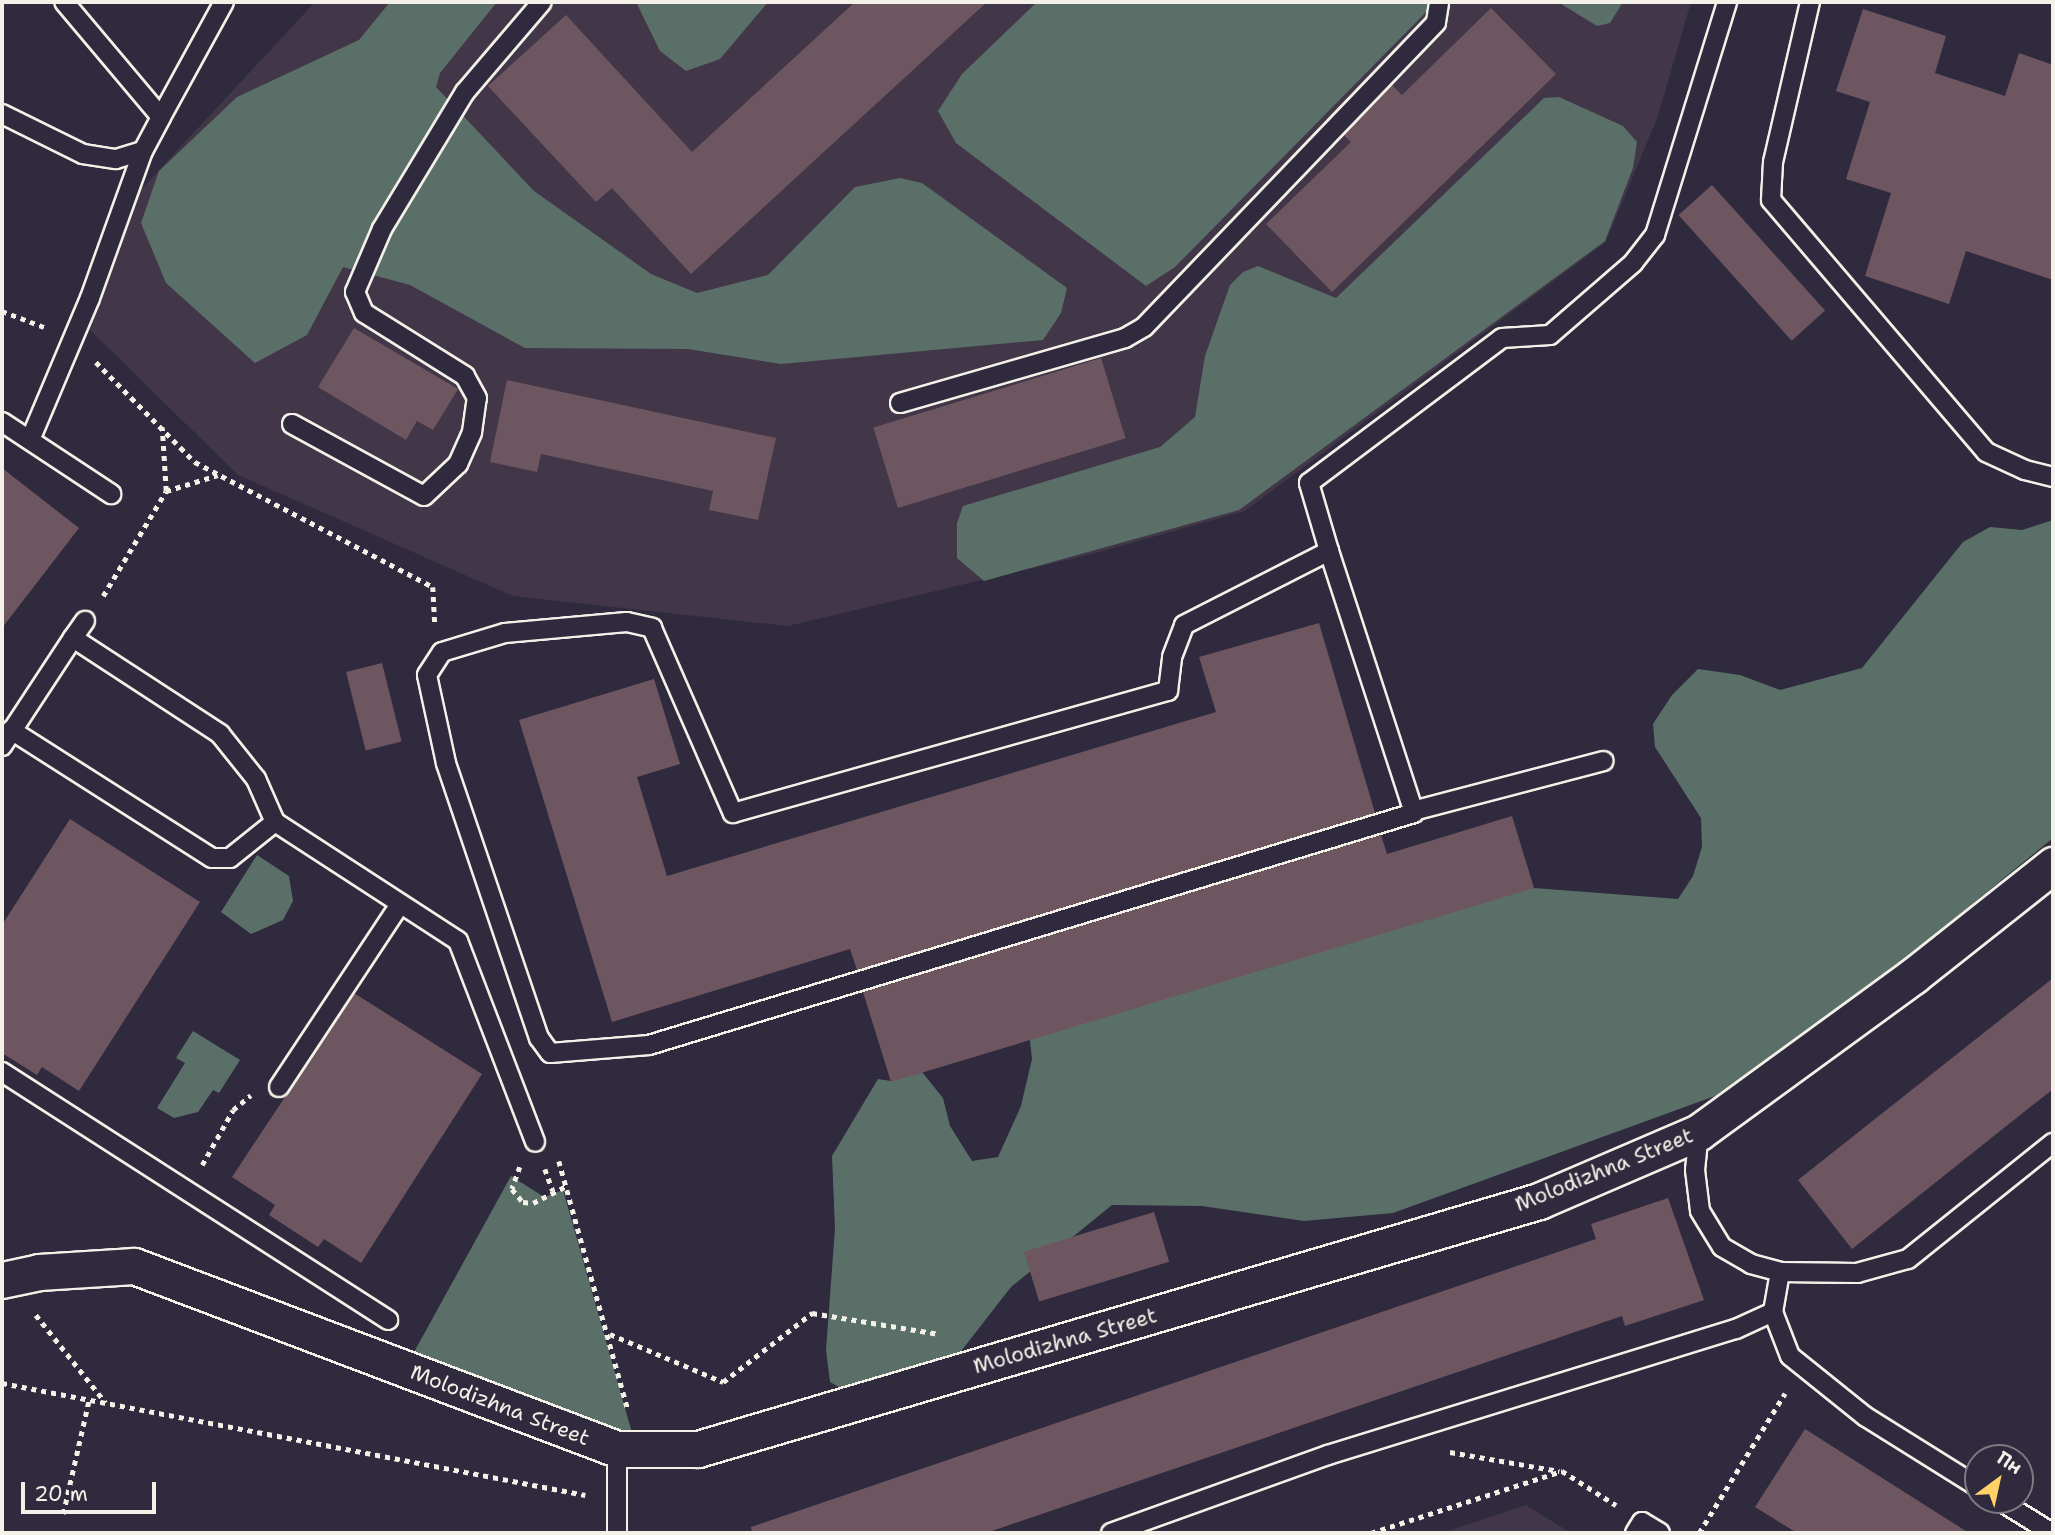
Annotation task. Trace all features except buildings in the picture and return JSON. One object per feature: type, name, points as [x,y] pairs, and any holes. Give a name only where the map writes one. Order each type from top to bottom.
[{"type":"street","name":"Molodizhna Street","points":[[4,1280],[134,1266],[628,1449],[698,1449],[1539,1201],[1699,1132],[1913,976],[2053,865]]},
{"type":"lane","points":[[64,2],[161,117]]},
{"type":"lane","points":[[30,440],[75,338],[143,150],[224,2]]},
{"type":"lane","points":[[292,424],[424,496],[458,464],[472,432],[477,398],[465,376],[364,313],[355,292],[382,229],[465,92],[542,2]]},
{"type":"lane","points":[[900,403],[1125,338],[1144,327],[1436,22],[1439,2]]},
{"type":"lane","points":[[1413,811],[1309,483],[1502,338],[1550,335],[1633,263],[1655,235],[1727,2]]},
{"type":"lane","points":[[1810,2],[1773,162],[1771,200],[1986,452],[2025,470],[2053,477]]},
{"type":"lane","points":[[2,114],[83,154],[116,159],[143,150]]},
{"type":"lane","points":[[2,422],[111,494]]},
{"type":"lane","points":[[1329,551],[1184,625],[1172,657],[1168,691],[910,767],[733,813],[652,628],[627,622],[505,633],[442,652],[427,675],[446,763],[482,877],[539,1038],[550,1053],[649,1045],[1413,811],[1604,761]]},
{"type":"lane","points":[[2,746],[85,621]]},
{"type":"lane","points":[[73,638],[220,734],[256,779],[275,822],[458,941],[535,1142]]},
{"type":"lane","points":[[11,730],[212,858],[230,858],[275,822]]},
{"type":"lane","points":[[279,1087],[400,904]]},
{"type":"lane","points":[[2,1072],[388,1320]]},
{"type":"lane","points":[[1699,1132],[1695,1170],[1700,1211],[1722,1247],[1751,1264],[1780,1272],[1857,1273],[1908,1259],[2053,1143]]},
{"type":"lane","points":[[1780,1272],[1773,1312],[1790,1356],[1866,1417],[1964,1478]]},
{"type":"lane","points":[[1111,1533],[1328,1455],[1735,1329],[1773,1312]]},
{"type":"lane","points":[[617,1533],[617,1501],[628,1449]]},
{"type":"lane","points":[[2021,1514],[2052,1533]]},
{"type":"lane","points":[[1638,1527],[1660,1533]]},
{"type":"path","points":[[2,311],[75,338],[114,383],[162,426],[195,462],[433,587]]},
{"type":"path","points":[[113,581],[166,491],[162,426]]},
{"type":"path","points":[[166,491],[218,475]]},
{"type":"path","points":[[188,1191],[233,1110],[253,1094]]},
{"type":"path","points":[[556,1150],[609,1334],[628,1449]]},
{"type":"path","points":[[517,1172],[512,1189],[523,1202],[533,1203],[566,1186]]},
{"type":"path","points":[[4,1280],[106,1403]]},
{"type":"path","points":[[609,1334],[723,1382],[812,1313],[946,1335]]},
{"type":"path","points":[[1699,1533],[1802,1366]]},
{"type":"path","points":[[2,1383],[617,1501]]},
{"type":"path","points":[[63,1514],[89,1400]]},
{"type":"path","points":[[1442,1451],[1560,1471],[1638,1527]]},
{"type":"path","points":[[1371,1533],[1560,1471]]},
{"type":"shaded area","points":[[315,2],[1691,2],[1658,116],[1606,242],[1245,511],[1092,554],[788,626],[513,596],[238,475],[90,330],[134,197]]},
{"type":"shaded area","points":[[1526,1505],[1571,1533],[1442,1533]]},
{"type":"green space","points":[[390,2],[497,2],[440,73],[436,87],[534,191],[651,274],[697,293],[768,275],[855,187],[900,178],[922,183],[1067,288],[1061,313],[1043,340],[781,364],[688,349],[525,348],[410,285],[343,267],[307,335],[255,363],[166,283],[141,223],[159,171],[237,97],[359,40]]},
{"type":"green space","points":[[636,2],[768,2],[720,59],[686,71],[660,51]]},
{"type":"green space","points":[[1037,2],[1436,2],[1175,267],[1146,286],[956,143],[938,111],[962,74]]},
{"type":"green space","points":[[1558,2],[1623,2],[1610,23],[1597,26]]},
{"type":"green space","points":[[1559,97],[1623,126],[1637,142],[1633,168],[1605,241],[1239,510],[984,581],[957,558],[957,523],[963,506],[1160,447],[1195,417],[1205,356],[1230,285],[1243,272],[1258,266],[1336,298],[1544,98]]},
{"type":"green space","points":[[2053,520],[2053,838],[1857,998],[1715,1096],[1393,1213],[1304,1221],[1202,1206],[1112,1205],[1011,1287],[955,1359],[863,1401],[830,1382],[826,1350],[835,1228],[832,1156],[878,1079],[891,1081],[918,1067],[943,1098],[950,1126],[972,1161],[998,1157],[1021,1106],[1032,1059],[1024,986],[1534,888],[1678,899],[1693,876],[1702,847],[1701,818],[1655,747],[1653,724],[1672,695],[1698,669],[1740,675],[1780,690],[1862,668],[1963,542],[1990,527],[2022,530]]},
{"type":"green space","points":[[257,855],[289,876],[293,901],[283,920],[251,934],[221,912]]},
{"type":"green space","points":[[193,1031],[240,1060],[219,1093],[213,1090],[198,1112],[174,1118],[157,1108],[185,1063],[176,1058]]},
{"type":"green space","points":[[511,1176],[544,1197],[563,1190],[636,1447],[408,1363]]}]
